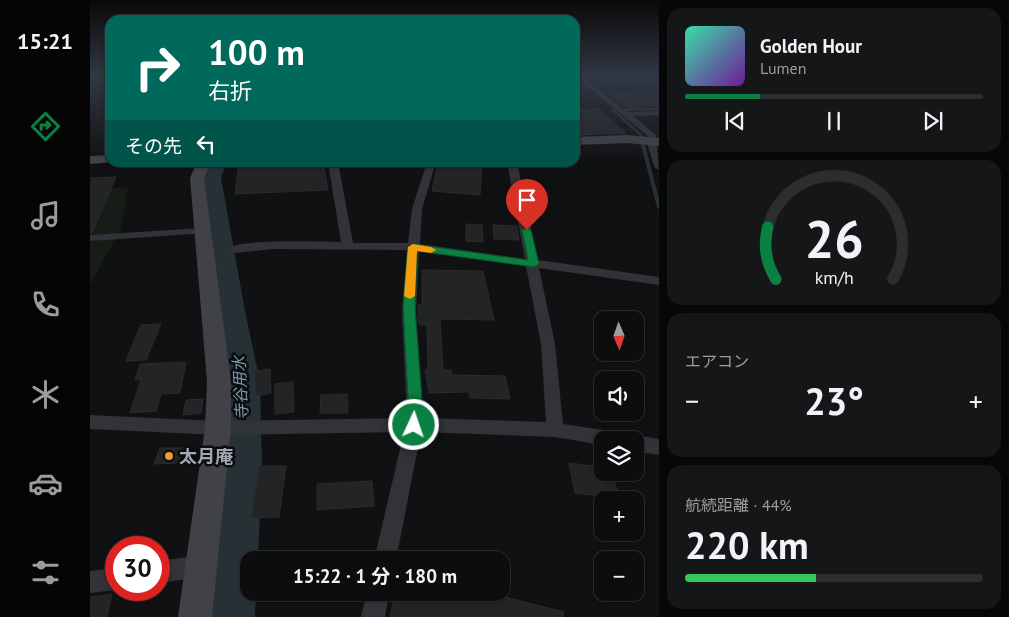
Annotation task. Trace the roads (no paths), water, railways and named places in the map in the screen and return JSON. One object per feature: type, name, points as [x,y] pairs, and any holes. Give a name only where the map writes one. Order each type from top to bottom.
[{"type":"street","points":[[614,105],[652,135],[656,141]]},
{"type":"street","points":[[626,114],[659,113]]},
{"type":"street","points":[[580,141],[656,141]]},
{"type":"street","points":[[656,141],[652,146],[659,167]]},
{"type":"street","points":[[90,160],[105,159]]},
{"type":"street","points":[[194,617],[202,566],[218,428],[219,381],[197,178],[202,167]]},
{"type":"street","points":[[334,167],[348,246]]},
{"type":"street","points":[[387,551],[416,416],[409,307],[417,210],[430,167]]},
{"type":"street","points":[[513,167],[534,264],[548,344],[555,430]]},
{"type":"street","points":[[90,238],[203,231]]},
{"type":"street","points":[[234,248],[275,245],[413,247],[659,281]]},
{"type":"street","points":[[90,422],[218,428],[414,425],[555,430],[594,436]]},
{"type":"street","points":[[644,444],[659,447]]},
{"type":"street","points":[[170,570],[202,566]]},
{"type":"street","points":[[90,582],[105,580]]},
{"type":"street","points":[[373,617],[376,601]]},
{"type":"waterway","points":[[641,138],[640,134],[613,110],[659,109]]},
{"type":"waterway","points":[[641,137],[659,207]]},
{"type":"waterway","name":"寺谷用水","points":[[215,167],[210,178],[229,311],[242,382],[241,467],[229,617]]},
{"type":"place","name":"太月庵","points":[[169,456]]}]
